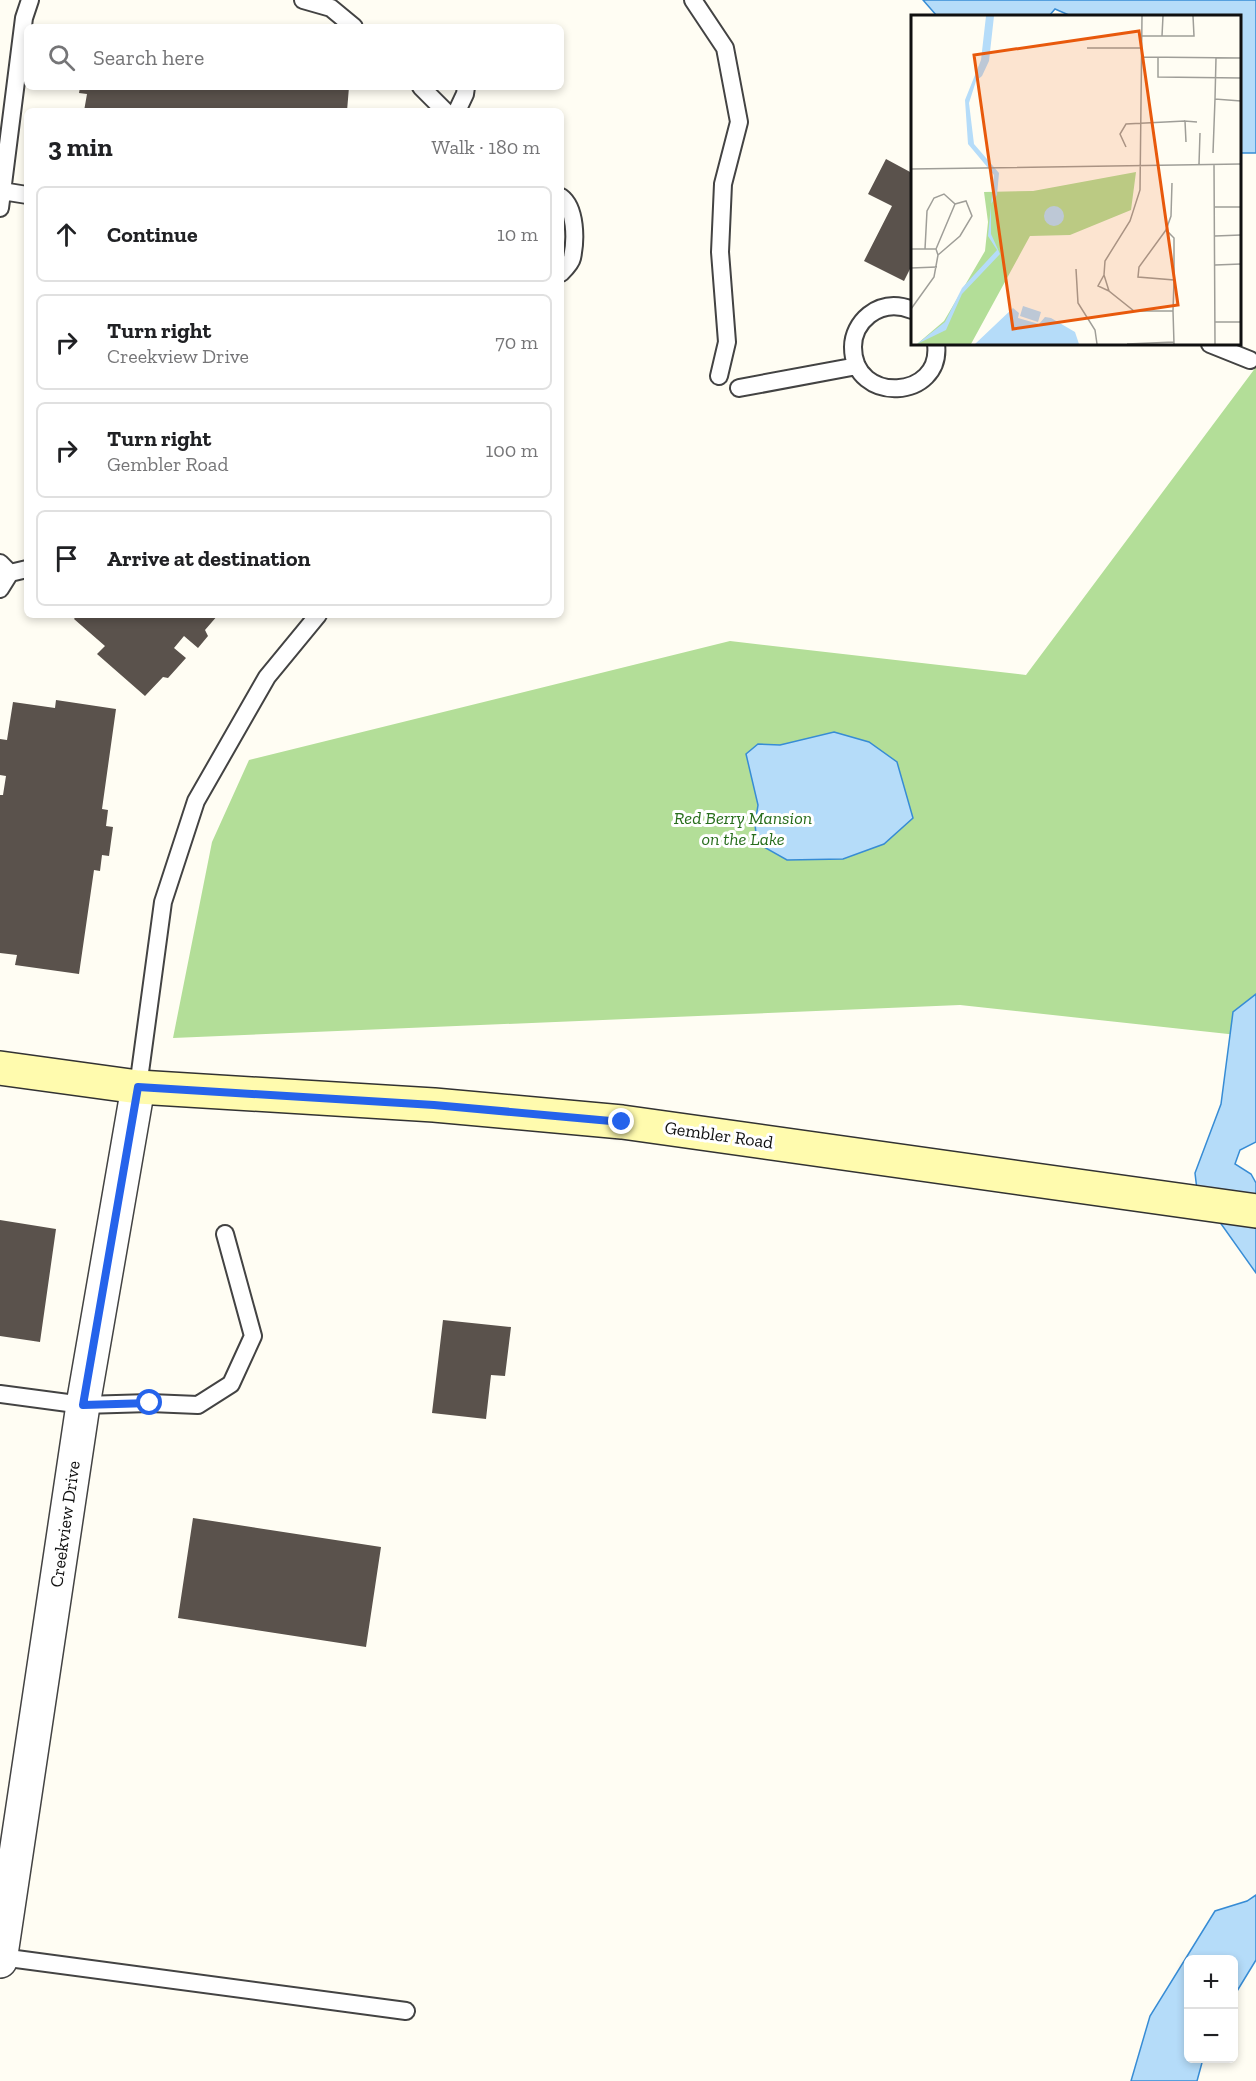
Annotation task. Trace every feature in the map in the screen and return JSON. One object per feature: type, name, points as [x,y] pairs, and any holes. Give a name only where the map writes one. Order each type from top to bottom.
[{"type":"main road","name":"Gembler Road","points":[[0,1068],[138,1087],[434,1105],[599,1120],[1256,1211]]},
{"type":"street","name":"Creekview Drive","points":[[0,1959],[5,1888],[83,1405],[138,1087]]},
{"type":"lane","points":[[24,195],[1,199],[24,18],[30,0]]},
{"type":"lane","points":[[303,0],[331,8],[350,24]]},
{"type":"lane","points":[[693,0],[725,48],[739,122],[723,184],[720,252],[727,342],[719,376]]},
{"type":"lane","points":[[424,90],[442,108]]},
{"type":"lane","points":[[458,108],[466,90]]},
{"type":"lane","points":[[564,199],[568,202],[574,229],[572,260],[564,269]]},
{"type":"lane","points":[[911,310],[890,306],[877,309],[866,317],[858,327],[853,340],[853,353],[857,366],[865,377],[876,385],[889,389],[903,389],[917,383],[927,374],[934,362],[936,345]]},
{"type":"lane","points":[[1212,345],[1250,360]]},
{"type":"lane","points":[[739,388],[857,366]]},
{"type":"lane","points":[[0,589],[5,568],[24,570]]},
{"type":"lane","points":[[138,1087],[163,902],[196,801],[267,677],[316,618]]},
{"type":"lane","points":[[0,1394],[83,1405],[150,1403],[198,1405],[231,1384],[253,1336],[225,1234]]},
{"type":"lane","points":[[0,1959],[406,2011]]},
{"type":"green space","name":"Red Berry Mansion on the Lake","points":[[1256,367],[1256,1037],[960,1005],[173,1038],[212,842],[249,760],[730,641],[1026,675]]},
{"type":"water","points":[[923,0],[1256,0],[1256,153],[1241,153],[1241,15],[1069,15],[1055,9],[1050,15],[936,15]]},
{"type":"water","points":[[834,732],[869,742],[897,762],[913,818],[884,844],[843,859],[787,860],[757,843],[755,824],[758,805],[746,754],[758,744],[780,745]]},
{"type":"water","points":[[1256,994],[1256,1142],[1240,1150],[1235,1164],[1251,1174],[1256,1183],[1256,1273],[1197,1190],[1195,1173],[1221,1104],[1233,1012]]},
{"type":"water","points":[[1256,1895],[1256,1960],[1238,1989],[1238,1955],[1188,1955],[1215,1911],[1247,1901]]},
{"type":"water","points":[[1184,1961],[1184,2063],[1202,2063],[1197,2081],[1131,2081],[1150,2016]]},
{"type":"building","points":[[80,90],[349,90],[347,108],[85,108],[87,94],[79,93]]},
{"type":"building","points":[[886,159],[911,172],[911,267],[904,281],[864,261],[892,206],[868,194]]},
{"type":"building","points":[[215,618],[205,630],[208,636],[198,648],[184,636],[174,648],[186,658],[168,678],[163,677],[145,696],[97,654],[105,646],[74,619]]},
{"type":"building","points":[[56,700],[116,709],[102,809],[108,810],[106,826],[113,827],[109,856],[102,855],[100,871],[94,870],[79,974],[15,965],[17,955],[0,953],[0,795],[3,795],[6,776],[0,775],[0,739],[7,740],[13,702],[55,708]]},
{"type":"building","points":[[0,1220],[56,1229],[40,1342],[0,1336]]},
{"type":"building","points":[[443,1320],[511,1327],[505,1376],[491,1375],[486,1419],[432,1413]]},
{"type":"building","points":[[193,1518],[381,1547],[366,1647],[178,1618]]},
{"type":"route","points":[[150,1403],[83,1405],[138,1087],[434,1105],[622,1122]]}]
